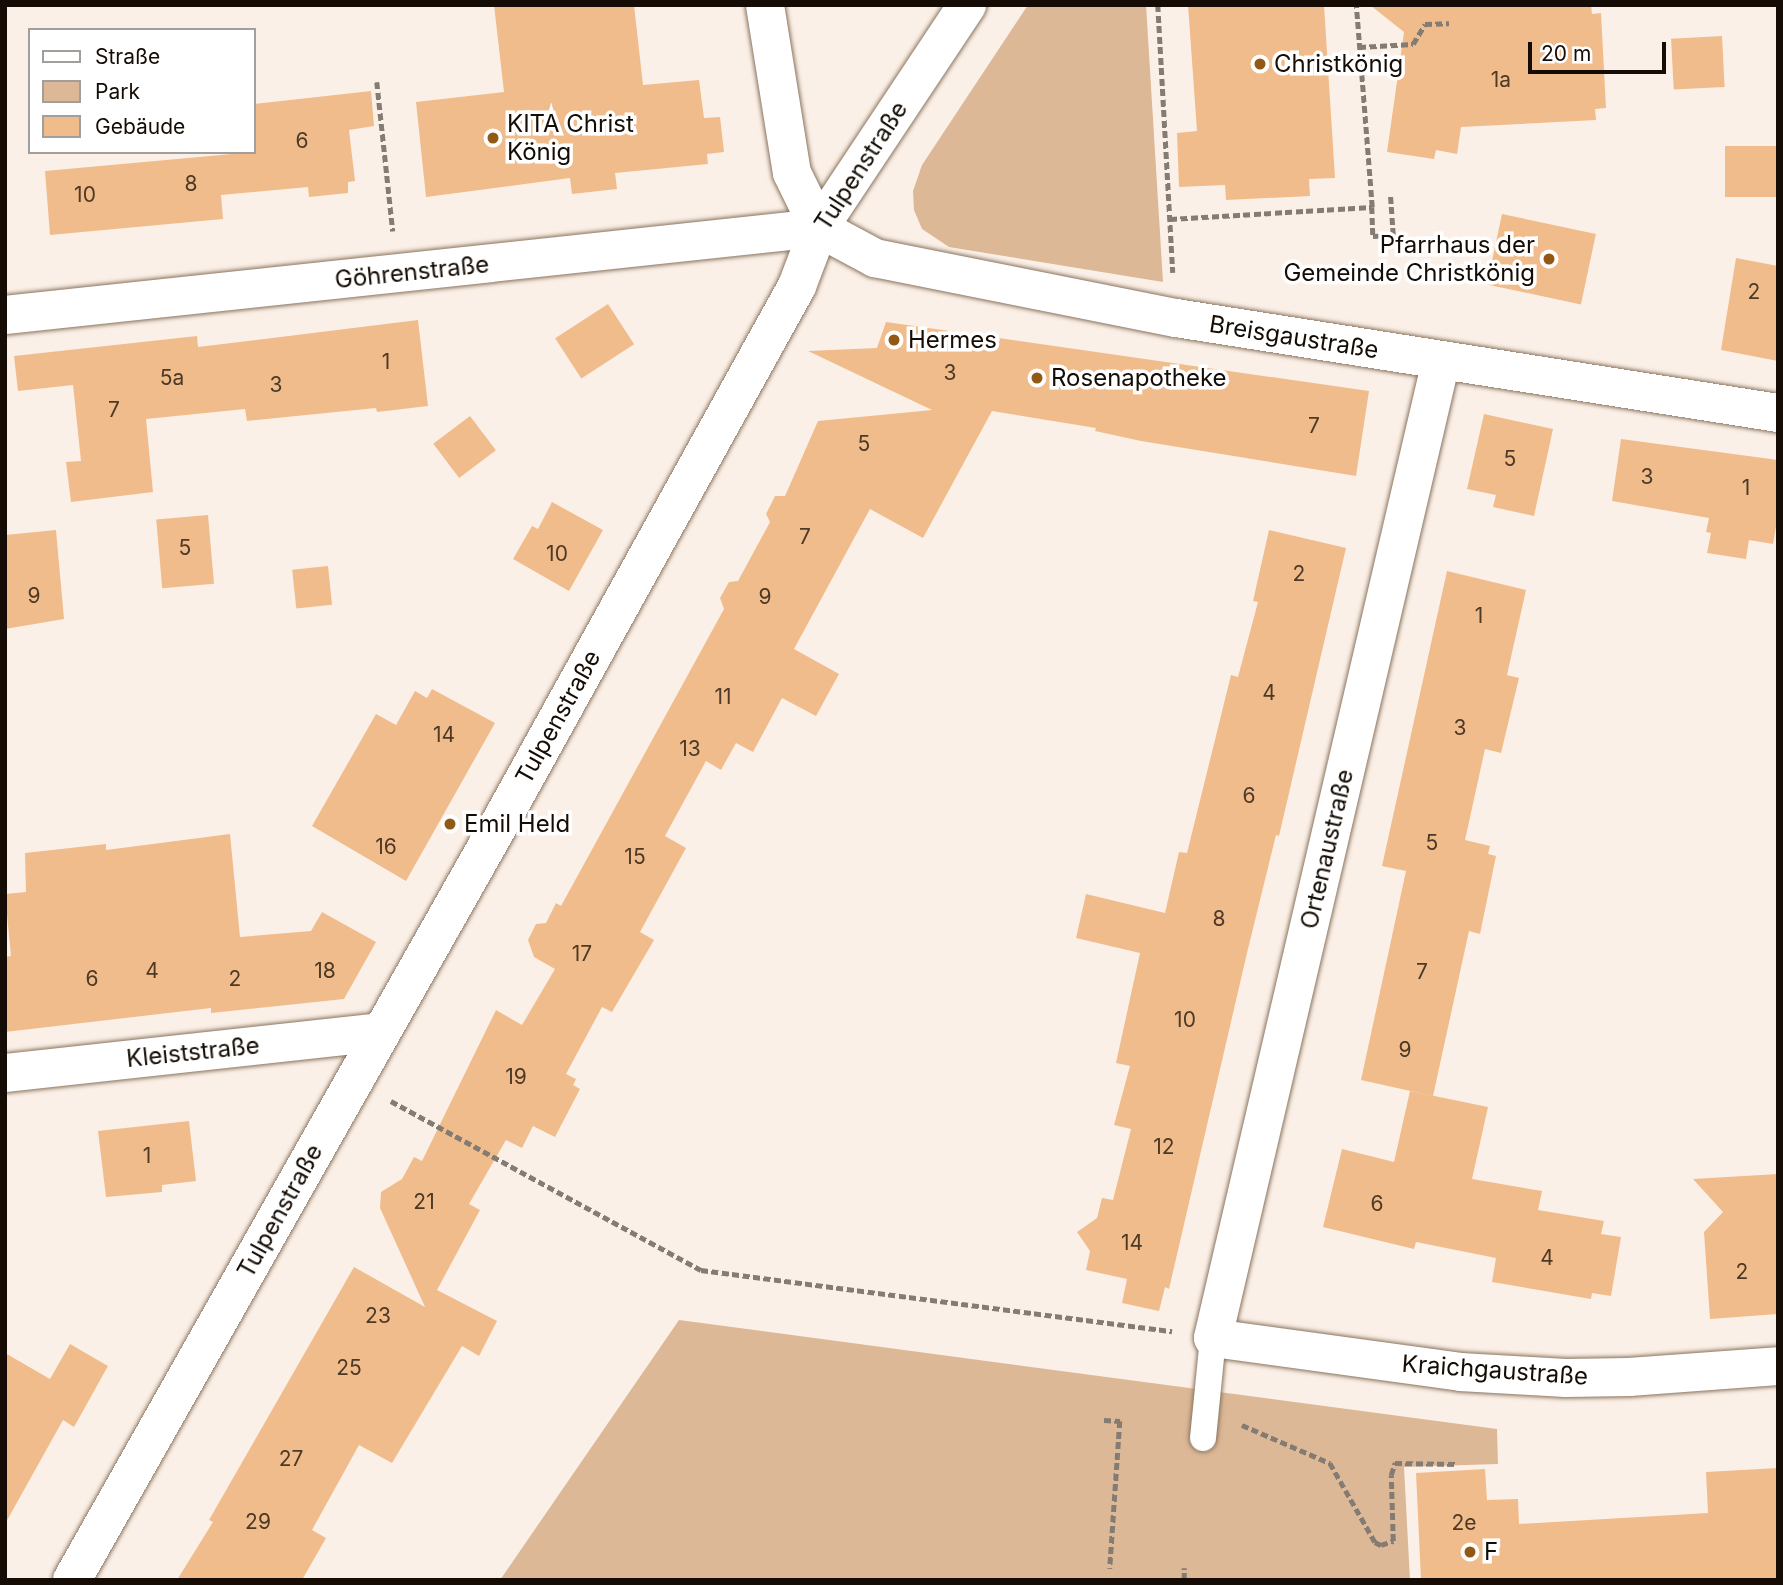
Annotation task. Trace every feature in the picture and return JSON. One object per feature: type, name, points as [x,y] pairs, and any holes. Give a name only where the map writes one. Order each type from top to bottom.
[{"type":"street","points":[[765,5],[792,173],[819,228]]},
{"type":"street","name":"Tulpenstraße","points":[[72,1580],[797,286],[819,228],[967,5]]},
{"type":"street","name":"Göhrenstraße","points":[[5,315],[819,228]]},
{"type":"street","name":"Breisgaustraße","points":[[819,228],[875,258],[1176,318],[1778,413]]},
{"type":"street","name":"Ortenaustraße","points":[[1213,1338],[1441,360]]},
{"type":"street","name":"Kleiststraße","points":[[5,1073],[380,1032]]},
{"type":"street","name":"Kraichgaustraße","points":[[1213,1338],[1460,1372],[1566,1378],[1629,1377],[1778,1366]]},
{"type":"lane","points":[[1203,1438],[1213,1338]]},
{"type":"path","points":[[1158,5],[1176,318]]},
{"type":"path","points":[[1356,5],[1373,236],[1392,235],[1390,196]]},
{"type":"path","points":[[1359,47],[1413,44],[1425,24],[1449,23]]},
{"type":"path","points":[[377,82],[397,273]]},
{"type":"path","points":[[1170,219],[1372,207]]},
{"type":"path","points":[[353,1080],[701,1270],[1213,1338]]},
{"type":"path","points":[[1104,1420],[1120,1421],[1110,1569]]},
{"type":"path","points":[[1239,1424],[1330,1463],[1375,1542],[1381,1545],[1393,1541],[1391,1475],[1395,1463],[1457,1464]]},
{"type":"path","points":[[1184,1580],[1185,1568]]},
{"type":"green space","points":[[1028,5],[1146,5],[1163,282],[949,247],[922,229],[914,210],[913,191],[922,165]]},
{"type":"green space","points":[[679,1320],[1497,1429],[1498,1464],[1404,1467],[1410,1580],[500,1580]]},
{"type":"building","points":[[494,5],[634,5],[643,85],[699,80],[704,118],[720,117],[724,152],[707,154],[708,164],[615,173],[617,189],[572,194],[570,178],[426,197],[416,102],[504,92]]},
{"type":"building","name":"Christkönig","points":[[1188,5],[1324,5],[1335,178],[1309,179],[1310,196],[1226,200],[1225,185],[1179,187],[1177,133],[1197,131]]},
{"type":"building","points":[[1370,5],[1591,5],[1592,14],[1601,13],[1606,108],[1595,109],[1596,120],[1461,127],[1457,154],[1436,150],[1434,159],[1387,152],[1404,32]]},
{"type":"building","points":[[1722,36],[1725,87],[1674,90],[1671,39]]},
{"type":"building","points":[[371,91],[374,126],[349,130],[355,181],[348,182],[348,193],[309,197],[308,187],[221,195],[223,219],[50,235],[45,171],[256,154],[256,104]]},
{"type":"building","points":[[1725,146],[1778,146],[1778,197],[1725,197]]},
{"type":"building","name":"Pfarrhaus der Gemeinde Christkönig","points":[[1502,214],[1596,234],[1581,304],[1487,284]]},
{"type":"building","points":[[1736,258],[1778,266],[1778,361],[1721,350]]},
{"type":"building","points":[[608,304],[634,344],[581,379],[555,338]]},
{"type":"building","points":[[418,320],[428,406],[377,412],[376,408],[247,421],[245,409],[146,419],[153,492],[71,502],[66,462],[81,461],[73,385],[18,391],[14,356],[197,336],[198,347]]},
{"type":"building","points":[[886,322],[1369,391],[1356,476],[1141,441],[1095,431],[1096,428],[992,411],[923,538],[870,509],[794,649],[839,674],[816,716],[782,698],[753,752],[736,743],[721,770],[706,761],[665,836],[686,848],[640,932],[654,940],[612,1012],[602,1007],[566,1074],[576,1079],[573,1085],[580,1089],[555,1137],[533,1126],[522,1148],[506,1140],[469,1204],[480,1210],[437,1290],[497,1321],[479,1356],[462,1346],[392,1463],[359,1445],[312,1530],[326,1538],[302,1580],[177,1580],[213,1522],[209,1520],[354,1267],[425,1307],[380,1208],[381,1192],[402,1179],[414,1157],[422,1161],[496,1010],[522,1025],[555,969],[534,957],[528,940],[536,924],[546,923],[556,903],[561,906],[724,609],[720,598],[729,582],[738,581],[770,522],[766,514],[775,496],[785,496],[818,421],[932,410],[808,351],[877,348]]},
{"type":"building","points":[[1484,414],[1553,429],[1534,516],[1493,507],[1496,495],[1467,489]]},
{"type":"building","points":[[470,416],[496,450],[459,478],[433,444]]},
{"type":"building","points":[[1621,439],[1778,460],[1778,515],[1773,544],[1749,540],[1746,559],[1707,553],[1711,533],[1706,532],[1709,518],[1612,501]]},
{"type":"building","points":[[552,502],[603,530],[569,591],[513,559],[532,526],[538,529]]},
{"type":"building","points":[[208,515],[214,584],[162,588],[156,520]]},
{"type":"building","points":[[56,530],[64,619],[5,629],[5,535]]},
{"type":"building","points":[[1269,530],[1346,548],[1279,836],[1276,835],[1247,953],[1169,1289],[1165,1287],[1159,1311],[1122,1303],[1127,1279],[1086,1270],[1090,1251],[1077,1232],[1097,1218],[1102,1198],[1113,1200],[1131,1129],[1114,1125],[1130,1066],[1116,1063],[1140,953],[1076,938],[1086,894],[1165,913],[1179,852],[1187,853],[1231,675],[1238,677],[1258,602],[1253,601]]},
{"type":"building","points":[[328,566],[332,605],[296,609],[292,570]]},
{"type":"building","points":[[1447,571],[1526,590],[1507,675],[1519,678],[1501,753],[1485,749],[1465,840],[1490,846],[1488,854],[1496,856],[1480,934],[1469,931],[1433,1096],[1361,1080],[1406,871],[1382,866]]},
{"type":"building","points":[[432,689],[495,723],[406,881],[312,826],[376,714],[396,725],[415,691],[427,698]]},
{"type":"building","points":[[230,834],[240,937],[311,931],[322,912],[376,942],[344,999],[211,1013],[211,1008],[5,1032],[5,957],[11,956],[5,894],[26,892],[25,853],[106,844],[106,850]]},
{"type":"building","points":[[1410,1091],[1488,1107],[1472,1179],[1542,1191],[1538,1210],[1604,1221],[1601,1234],[1621,1237],[1611,1296],[1592,1293],[1591,1299],[1492,1282],[1496,1258],[1416,1242],[1414,1249],[1323,1227],[1342,1149],[1394,1162]]},
{"type":"building","points":[[189,1121],[196,1181],[162,1185],[162,1192],[106,1197],[98,1131]]},
{"type":"building","points":[[1778,1174],[1778,1314],[1710,1319],[1704,1232],[1723,1212],[1693,1179]]},
{"type":"building","points":[[70,1344],[108,1366],[74,1427],[63,1420],[5,1524],[5,1353],[50,1379]]},
{"type":"building","points":[[1778,1468],[1778,1580],[1421,1580],[1416,1473],[1485,1469],[1487,1500],[1518,1499],[1519,1524],[1708,1513],[1706,1472]]},
{"type":"place","name":"Christkönig","points":[[1260,64]]},
{"type":"place","name":"KITA Christ König","points":[[493,138]]},
{"type":"place","name":"Pfarrhaus der Gemeinde Christkönig","points":[[1549,259]]},
{"type":"place","name":"Hermes","points":[[894,340]]},
{"type":"place","name":"Rosenapotheke","points":[[1037,378]]},
{"type":"place","name":"Emil Held","points":[[450,824]]},
{"type":"place","name":"F","points":[[1470,1552]]}]
